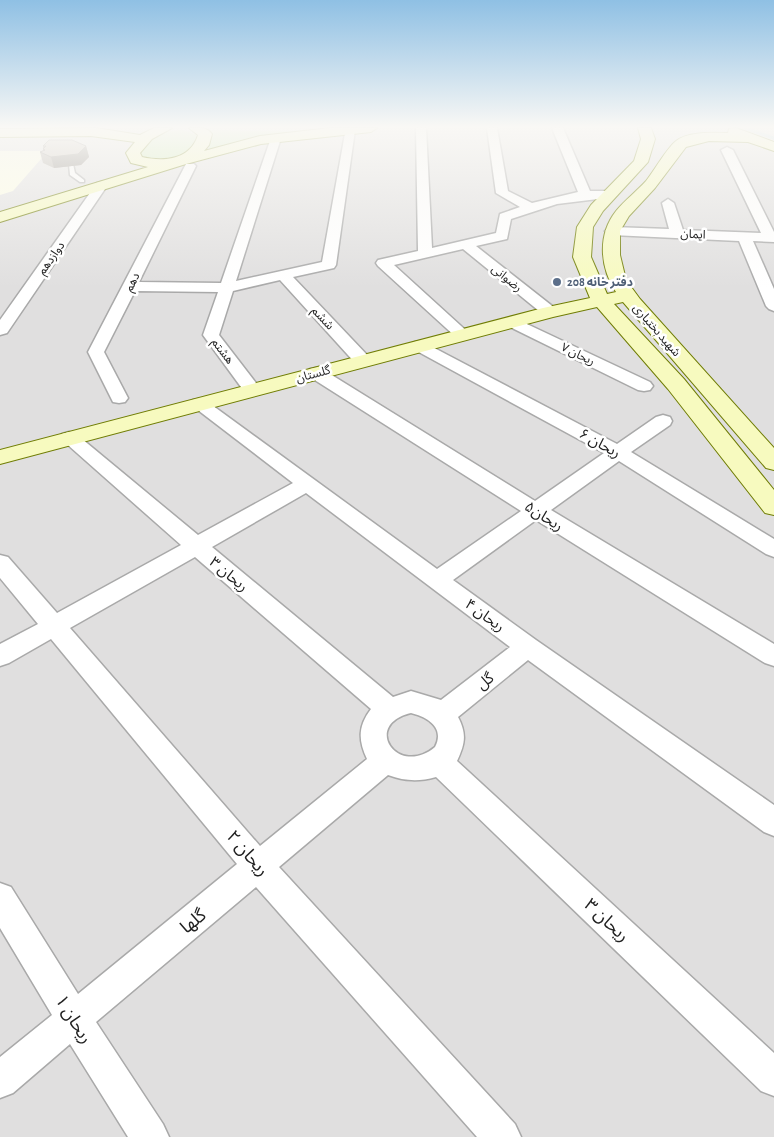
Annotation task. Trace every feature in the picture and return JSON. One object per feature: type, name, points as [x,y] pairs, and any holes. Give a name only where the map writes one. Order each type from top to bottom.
[{"type":"main road","points":[[0,205],[82,181]]},
{"type":"main road","points":[[0,217],[120,181]]},
{"type":"main road","name":"شهید بختیاری","points":[[623,181],[597,208],[585,227],[582,257],[601,301],[676,384],[774,507]]},
{"type":"main road","points":[[612,230],[622,214],[653,181]]},
{"type":"main road","name":"شهید بختیاری","points":[[612,230],[611,255],[617,280],[774,463]]},
{"type":"main road","name":"گلستان","points":[[0,456],[550,312],[628,295]]},
{"type":"street","name":"دهم","points":[[119,398],[96,352],[130,286],[178,181]]},
{"type":"street","points":[[226,288],[262,181]]},
{"type":"street","points":[[130,286],[226,288],[329,264],[342,181]]},
{"type":"street","points":[[423,181],[425,254]]},
{"type":"street","points":[[500,181],[502,193],[529,206]]},
{"type":"street","points":[[580,181],[585,194]]},
{"type":"street","points":[[743,181],[772,238]]},
{"type":"street","name":"دوازدهم","points":[[1,330],[101,186]]},
{"type":"street","points":[[463,335],[384,263],[502,236],[505,217],[529,206],[585,194],[610,194]]},
{"type":"street","points":[[668,203],[677,234]]},
{"type":"street","name":"ایمان","points":[[612,230],[772,238]]},
{"type":"street","points":[[744,237],[774,306]]},
{"type":"street","name":"رضوانی","points":[[465,244],[550,312]]},
{"type":"street","name":"ششم","points":[[283,275],[363,361]]},
{"type":"street","name":"هشتم","points":[[226,288],[211,336],[247,384]]},
{"type":"street","name":"ریحان ۷","points":[[512,322],[644,386]]},
{"type":"street","name":"ریحان ۶","points":[[421,346],[619,453],[774,549]]},
{"type":"street","name":"ریحان۵","points":[[316,374],[774,656]]},
{"type":"street","name":"ریحان ۴","points":[[199,404],[527,647],[774,822]]},
{"type":"street","points":[[437,580],[663,421]]},
{"type":"street","name":"ریحان ۳","points":[[68,438],[389,708]]},
{"type":"street","points":[[0,656],[307,484]]},
{"type":"street","name":"ریحان ۲","points":[[0,563],[259,867],[502,1137]]},
{"type":"street","name":"گل","points":[[443,714],[527,647]]},
{"type":"street","points":[[411,702],[423,703],[443,714],[450,723],[452,744],[440,762],[430,767],[407,769],[386,760],[374,743],[373,733],[376,724],[389,708],[411,702]]},
{"type":"street","name":"گلها","points":[[0,1080],[386,760]]},
{"type":"street","name":"ریحان ۳","points":[[440,762],[774,1078]]},
{"type":"street","name":"ریحان ۱","points":[[0,898],[74,1019],[150,1137]]},
{"type":"shaded area","points":[[0,181],[774,181],[774,1137],[0,1137]]},
{"type":"shaded area","points":[[0,181],[22,181],[13,191],[0,195]]},
{"type":"place","name":"دفتر خانه 208","points":[[557,282]]}]
